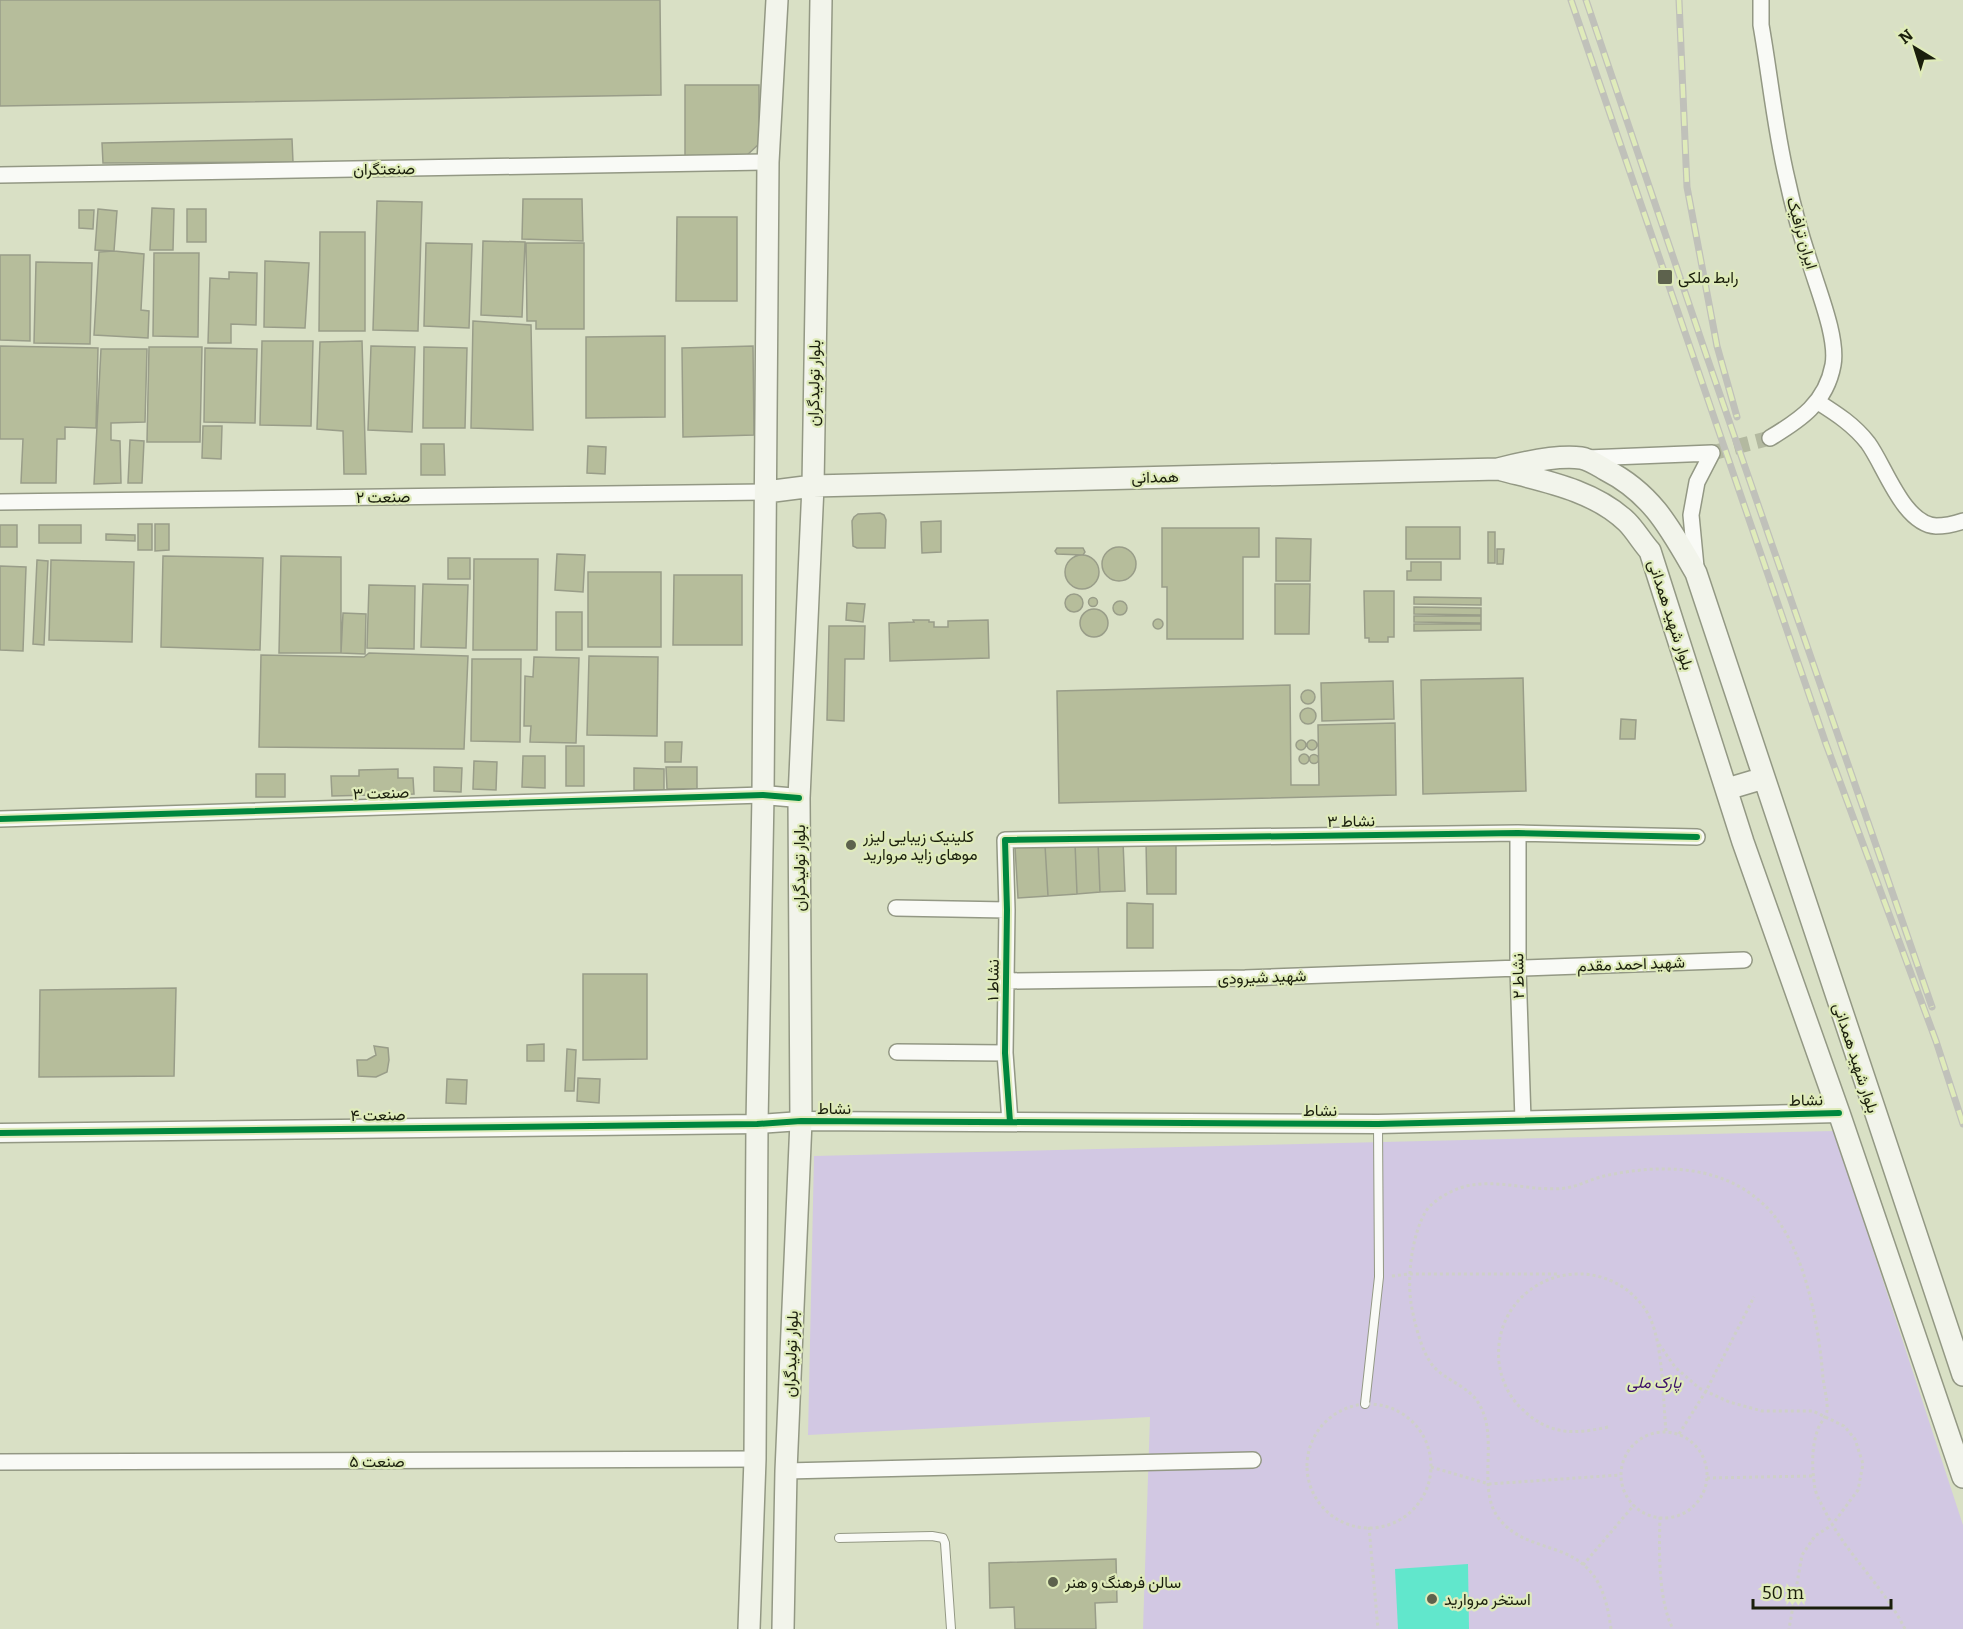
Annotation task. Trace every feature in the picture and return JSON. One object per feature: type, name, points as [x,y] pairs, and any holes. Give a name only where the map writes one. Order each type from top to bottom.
[{"type":"main road","points":[[749,1629],[755,1460],[757,1124],[764,795],[768,162],[777,0]]},
{"type":"main road","name":"بلوار تولیدگران","points":[[783,1629],[786,1471],[801,1121],[799,798],[813,486],[821,0]]},
{"type":"main road","name":"بلوار شهید همدانی","points":[[1498,469],[1537,460],[1582,458],[1625,480],[1648,499],[1663,517],[1696,573],[1963,1375]]},
{"type":"main road","name":"همدانی","points":[[766,492],[813,486],[1498,469]]},
{"type":"main road","name":"بلوار شهید همدانی","points":[[1498,469],[1551,482],[1594,498],[1626,521],[1650,551],[1743,842],[1839,1113],[1963,1477]]},
{"type":"main road","points":[[1727,789],[1764,778]]},
{"type":"street","name":"ایران ترافیک","points":[[1761,0],[1761,26],[1786,178],[1827,318],[1833,363],[1827,389],[1818,402],[1798,421],[1770,438]]},
{"type":"street","name":"صنعتگران","points":[[0,176],[768,162]]},
{"type":"street","points":[[1818,402],[1854,426],[1869,444],[1906,507],[1919,520],[1933,526],[1963,521]]},
{"type":"street","points":[[1582,458],[1712,453],[1697,482],[1691,515],[1696,573]]},
{"type":"street","name":"صنعت ۲","points":[[0,502],[766,492]]},
{"type":"street","points":[[764,795],[799,798]]},
{"type":"street","name":"صنعت ۳","points":[[0,819],[764,795]]},
{"type":"street","name":"نشاط ۳","points":[[1005,840],[1518,833],[1697,837]]},
{"type":"street","name":"نشاط ۲","points":[[1518,833],[1518,968],[1523,1120]]},
{"type":"street","name":"نشاط ۱","points":[[1005,840],[1007,910],[1005,1053],[1010,1122]]},
{"type":"street","points":[[896,908],[1007,910]]},
{"type":"street","name":"شهید احمد مقدم","points":[[1518,968],[1744,960]]},
{"type":"street","name":"شهید شیرودی","points":[[1006,981],[1245,978],[1518,968]]},
{"type":"street","points":[[897,1052],[1005,1053]]},
{"type":"street","name":"نشاط","points":[[757,1124],[801,1121],[1378,1124],[1839,1113]]},
{"type":"street","name":"صنعت ۴","points":[[0,1133],[757,1124]]},
{"type":"street","name":"صنعت ۵","points":[[0,1462],[755,1460]]},
{"type":"street","points":[[786,1471],[1253,1460]]},
{"type":"lane","points":[[1365,1404],[1379,1277],[1378,1124]]},
{"type":"lane","points":[[838,1538],[932,1536],[943,1538],[951,1629]]},
{"type":"path","points":[[1611,1629],[1608,1607],[1600,1582],[1583,1565],[1561,1551],[1534,1544],[1509,1530],[1497,1517],[1489,1484],[1489,1427],[1479,1401],[1433,1366],[1419,1338],[1411,1302],[1409,1274],[1415,1239],[1427,1210],[1448,1193],[1471,1185],[1567,1188],[1603,1177],[1652,1168],[1705,1172],[1741,1187],[1772,1213],[1793,1248],[1813,1303],[1827,1412],[1818,1430],[1812,1459],[1816,1492],[1832,1525],[1896,1611],[1905,1629]]},
{"type":"path","points":[[1379,1277],[1409,1274],[1590,1273],[1614,1281],[1635,1297],[1650,1318],[1658,1343],[1666,1431]]},
{"type":"path","points":[[1564,1274],[1539,1283],[1518,1300],[1508,1315],[1498,1349],[1501,1375],[1519,1406],[1531,1418],[1555,1430],[1582,1433],[1608,1427]]},
{"type":"path","points":[[1679,1434],[1706,1391],[1754,1297]]},
{"type":"path","points":[[1658,1343],[1675,1367],[1699,1388],[1729,1402],[1762,1411],[1813,1411],[1844,1426],[1855,1439],[1863,1464],[1858,1490],[1832,1525],[1815,1536],[1802,1555],[1789,1629]]},
{"type":"path","points":[[1372,1403],[1392,1408],[1410,1418],[1423,1433],[1430,1452],[1431,1467],[1425,1493],[1413,1510],[1396,1522],[1376,1528],[1355,1527],[1336,1519],[1320,1505],[1311,1487],[1307,1467],[1310,1447],[1319,1429],[1334,1414],[1352,1406],[1372,1403]]},
{"type":"path","points":[[1666,1431],[1679,1434],[1691,1441],[1701,1452],[1706,1464],[1707,1478],[1703,1492],[1695,1504],[1683,1513],[1660,1517],[1641,1512],[1634,1505],[1623,1489],[1620,1475],[1629,1449],[1639,1439],[1652,1433],[1666,1431]]},
{"type":"path","points":[[1431,1467],[1489,1484],[1620,1475]]},
{"type":"path","points":[[1707,1478],[1814,1476]]},
{"type":"path","points":[[1583,1565],[1634,1505]]},
{"type":"path","points":[[1660,1517],[1663,1590],[1667,1617],[1674,1629]]},
{"type":"path","points":[[1369,1527],[1378,1629]]},
{"type":"green space","name":"پارک ملی","points":[[1834,1131],[1963,1525],[1963,1629],[1143,1629],[1150,1417],[808,1435],[814,1156]]},
{"type":"water","name":"استخر مروارید","points":[[1468,1564],[1469,1629],[1398,1629],[1395,1569]]},
{"type":"building","points":[[0,0],[660,0],[661,95],[0,106]]},
{"type":"building","points":[[685,85],[759,85],[759,144],[746,156],[685,156]]},
{"type":"building","points":[[292,139],[293,162],[103,163],[102,143]]},
{"type":"building","points":[[523,199],[582,199],[583,241],[522,239]]},
{"type":"building","points":[[377,201],[422,202],[418,331],[373,330]]},
{"type":"building","points":[[152,208],[174,209],[173,250],[150,250]]},
{"type":"building","points":[[98,209],[117,211],[114,251],[95,250]]},
{"type":"building","points":[[187,209],[206,209],[206,242],[187,242]]},
{"type":"building","points":[[79,210],[94,210],[93,229],[79,228]]},
{"type":"building","points":[[677,217],[737,217],[737,301],[676,301]]},
{"type":"building","points":[[320,232],[365,232],[365,331],[319,331]]},
{"type":"building","points":[[483,241],[525,242],[522,317],[481,315]]},
{"type":"building","points":[[426,243],[472,244],[469,328],[424,326]]},
{"type":"building","points":[[526,243],[584,243],[584,329],[536,329],[536,321],[527,321]]},
{"type":"building","points":[[99,252],[144,254],[141,310],[149,311],[148,338],[94,335]]},
{"type":"building","points":[[154,253],[199,253],[198,337],[153,336]]},
{"type":"building","points":[[0,255],[30,255],[30,341],[0,340]]},
{"type":"building","points":[[265,261],[309,263],[305,328],[264,327]]},
{"type":"building","points":[[36,262],[92,263],[90,344],[34,343]]},
{"type":"building","points":[[229,272],[257,273],[256,325],[231,324],[231,343],[208,343],[210,278],[229,279]]},
{"type":"building","points":[[473,321],[531,325],[533,430],[471,428]]},
{"type":"building","points":[[665,336],[665,417],[586,418],[586,337]]},
{"type":"building","points":[[262,341],[313,341],[311,426],[260,425]]},
{"type":"building","points":[[362,341],[366,474],[344,474],[343,431],[317,429],[320,342]]},
{"type":"building","points":[[0,346],[98,348],[96,428],[65,427],[65,439],[57,439],[56,483],[21,483],[23,439],[0,439]]},
{"type":"building","points":[[371,346],[415,347],[412,432],[368,430]]},
{"type":"building","points":[[753,346],[754,435],[683,437],[682,348]]},
{"type":"building","points":[[149,347],[202,347],[200,442],[147,442]]},
{"type":"building","points":[[424,347],[467,348],[465,428],[423,428]]},
{"type":"building","points":[[205,348],[257,349],[255,423],[204,422]]},
{"type":"building","points":[[101,349],[147,349],[145,422],[111,423],[111,440],[120,441],[121,483],[94,484]]},
{"type":"building","points":[[203,426],[222,426],[221,459],[202,458]]},
{"type":"building","points":[[130,440],[144,441],[142,483],[128,483]]},
{"type":"building","points":[[421,444],[444,444],[445,475],[421,475]]},
{"type":"building","points":[[588,446],[606,447],[605,474],[587,473]]},
{"type":"building","points":[[880,513],[886,520],[885,548],[853,546],[852,521],[854,517],[858,514]]},
{"type":"building","points":[[941,521],[941,552],[922,553],[921,522]]},
{"type":"building","points":[[138,524],[152,524],[152,550],[138,550]]},
{"type":"building","points":[[155,524],[169,524],[169,550],[155,551]]},
{"type":"building","points":[[0,525],[17,525],[17,547],[0,547]]},
{"type":"building","points":[[39,525],[81,525],[81,543],[39,543]]},
{"type":"building","points":[[1406,527],[1460,527],[1460,559],[1406,559]]},
{"type":"building","points":[[1162,528],[1259,528],[1259,557],[1243,557],[1243,639],[1167,639],[1167,587],[1162,587]]},
{"type":"building","points":[[1488,532],[1495,532],[1495,563],[1488,563]]},
{"type":"building","points":[[106,534],[135,535],[135,541],[106,540]]},
{"type":"building","points":[[1276,538],[1311,539],[1310,581],[1276,581]]},
{"type":"building","points":[[1119,547],[1131,552],[1136,564],[1131,576],[1119,581],[1107,576],[1102,564],[1107,552]]},
{"type":"building","points":[[1057,548],[1083,548],[1085,552],[1083,555],[1057,554],[1055,551]]},
{"type":"building","points":[[1497,549],[1504,549],[1503,564],[1497,564]]},
{"type":"building","points":[[557,554],[585,555],[583,592],[555,590]]},
{"type":"building","points":[[1082,555],[1094,560],[1099,572],[1094,584],[1082,589],[1070,584],[1065,572],[1070,560]]},
{"type":"building","points":[[163,556],[263,558],[260,650],[161,647]]},
{"type":"building","points":[[281,556],[341,557],[341,653],[279,653]]},
{"type":"building","points":[[448,558],[470,558],[470,579],[448,579]]},
{"type":"building","points":[[474,559],[538,559],[537,650],[473,650]]},
{"type":"building","points":[[37,560],[48,561],[44,645],[33,644]]},
{"type":"building","points":[[51,560],[134,562],[132,642],[49,640]]},
{"type":"building","points":[[1411,562],[1441,562],[1441,580],[1407,580],[1407,571],[1411,571]]},
{"type":"building","points":[[0,566],[26,567],[23,651],[0,650]]},
{"type":"building","points":[[588,572],[661,572],[661,647],[588,647]]},
{"type":"building","points":[[674,575],[742,575],[742,645],[673,645]]},
{"type":"building","points":[[423,584],[468,585],[466,648],[421,647]]},
{"type":"building","points":[[1275,584],[1310,584],[1309,634],[1275,634]]},
{"type":"building","points":[[369,585],[415,586],[414,649],[367,648]]},
{"type":"building","points":[[1364,591],[1394,591],[1394,637],[1388,637],[1388,642],[1369,642],[1369,638],[1365,638]]},
{"type":"building","points":[[1070,594],[1078,594],[1083,599],[1081,610],[1070,612],[1065,607],[1065,599]]},
{"type":"building","points":[[1093,597],[1098,602],[1093,607],[1088,602]]},
{"type":"building","points":[[1414,597],[1481,598],[1481,605],[1414,604]]},
{"type":"building","points":[[1117,601],[1123,601],[1127,608],[1123,615],[1117,615],[1113,611],[1113,605]]},
{"type":"building","points":[[847,603],[865,604],[863,622],[846,620]]},
{"type":"building","points":[[1414,607],[1481,608],[1481,615],[1414,614]]},
{"type":"building","points":[[1094,609],[1104,613],[1108,623],[1104,633],[1094,637],[1084,633],[1080,623],[1084,613]]},
{"type":"building","points":[[556,612],[582,612],[582,650],[556,650]]},
{"type":"building","points":[[343,613],[366,614],[365,654],[341,653]]},
{"type":"building","points":[[1414,616],[1481,616],[1481,623],[1414,622]]},
{"type":"building","points":[[1158,619],[1163,624],[1158,629],[1153,624]]},
{"type":"building","points":[[913,620],[929,620],[929,622],[934,622],[934,627],[948,627],[948,621],[988,620],[989,658],[890,661],[889,623],[914,622]]},
{"type":"building","points":[[1414,624],[1481,624],[1481,630],[1414,631]]},
{"type":"building","points":[[829,626],[865,626],[864,659],[845,659],[844,721],[827,720]]},
{"type":"building","points":[[369,653],[468,656],[464,749],[259,747],[261,655],[364,657]]},
{"type":"building","points":[[589,656],[658,657],[657,736],[587,735]]},
{"type":"building","points":[[534,657],[579,658],[576,743],[530,742],[531,726],[524,726],[525,676],[533,677]]},
{"type":"building","points":[[472,659],[521,659],[520,742],[471,741]]},
{"type":"building","points":[[1523,678],[1526,791],[1423,794],[1421,680]]},
{"type":"building","points":[[1393,681],[1394,719],[1322,721],[1321,683]]},
{"type":"building","points":[[1290,685],[1291,785],[1319,785],[1318,725],[1395,723],[1396,795],[1059,803],[1057,691]]},
{"type":"building","points":[[1305,690],[1311,690],[1315,697],[1311,704],[1305,704],[1301,700],[1301,694]]},
{"type":"building","points":[[1308,708],[1316,716],[1308,724],[1300,716]]},
{"type":"building","points":[[1621,719],[1636,720],[1635,739],[1620,739]]},
{"type":"building","points":[[1301,740],[1306,745],[1301,750],[1296,745]]},
{"type":"building","points":[[1312,740],[1316,741],[1316,749],[1312,750],[1308,749],[1307,745],[1308,741]]},
{"type":"building","points":[[665,742],[682,742],[681,762],[665,762]]},
{"type":"building","points":[[566,746],[584,746],[584,786],[566,786]]},
{"type":"building","points":[[1304,754],[1309,759],[1304,764],[1299,759]]},
{"type":"building","points":[[1314,755],[1318,759],[1314,763],[1310,759]]},
{"type":"building","points":[[523,756],[545,756],[545,788],[522,787]]},
{"type":"building","points":[[474,761],[497,762],[496,790],[473,789]]},
{"type":"building","points":[[434,767],[462,768],[461,792],[434,791]]},
{"type":"building","points":[[666,767],[697,767],[697,789],[667,789]]},
{"type":"building","points":[[634,768],[664,769],[664,790],[634,790]]},
{"type":"building","points":[[398,769],[398,778],[413,778],[414,794],[332,796],[331,776],[359,776],[359,770]]},
{"type":"building","points":[[256,774],[285,774],[285,797],[256,797]]},
{"type":"building","points":[[1123,841],[1125,891],[1100,892],[1098,842]]},
{"type":"building","points":[[1146,841],[1176,841],[1176,894],[1147,894]]},
{"type":"building","points":[[1098,842],[1100,892],[1077,894],[1075,843]]},
{"type":"building","points":[[1075,843],[1077,894],[1048,896],[1045,845]]},
{"type":"building","points":[[1045,845],[1048,896],[1018,898],[1015,847]]},
{"type":"building","points":[[1127,903],[1153,904],[1153,948],[1127,948]]},
{"type":"building","points":[[583,974],[647,974],[647,1059],[583,1060]]},
{"type":"building","points":[[176,988],[174,1076],[39,1077],[40,990]]},
{"type":"building","points":[[544,1044],[544,1061],[527,1061],[527,1045]]},
{"type":"building","points":[[374,1046],[388,1048],[387,1072],[376,1077],[358,1076],[357,1060],[367,1060],[376,1055]]},
{"type":"building","points":[[567,1049],[576,1050],[574,1091],[565,1091]]},
{"type":"building","points":[[578,1078],[600,1079],[599,1103],[577,1101]]},
{"type":"building","points":[[447,1079],[467,1080],[466,1104],[446,1103]]},
{"type":"building","name":"سالن فرهنگ و هنر","points":[[1116,1559],[1117,1602],[1095,1603],[1096,1629],[1015,1629],[1014,1607],[990,1608],[989,1563]]},
{"type":"tunnel","points":[[1712,453],[1770,438]]},
{"type":"railway","points":[[1571,0],[1826,744],[1936,1041],[1963,1124]]},
{"type":"railway","points":[[1586,0],[1932,1007]]},
{"type":"railway","points":[[1679,0],[1687,187],[1717,346],[1737,417]]},
{"type":"cycle path","points":[[0,819],[763,795],[799,798]]},
{"type":"cycle path","points":[[1010,1122],[1005,1053],[1007,910],[1005,840],[1518,833],[1697,837]]},
{"type":"cycle path","points":[[0,1133],[757,1124],[801,1121],[1378,1124],[1839,1113]]},
{"type":"place","name":"رابط ملکی","points":[[1665,277]]},
{"type":"place","name":"کلینیک زیبایی لیزر موهای زاید مروارید","points":[[851,845]]},
{"type":"place","name":"سالن فرهنگ و هنر","points":[[1053,1582]]},
{"type":"place","name":"استخر مروارید","points":[[1432,1599]]}]
